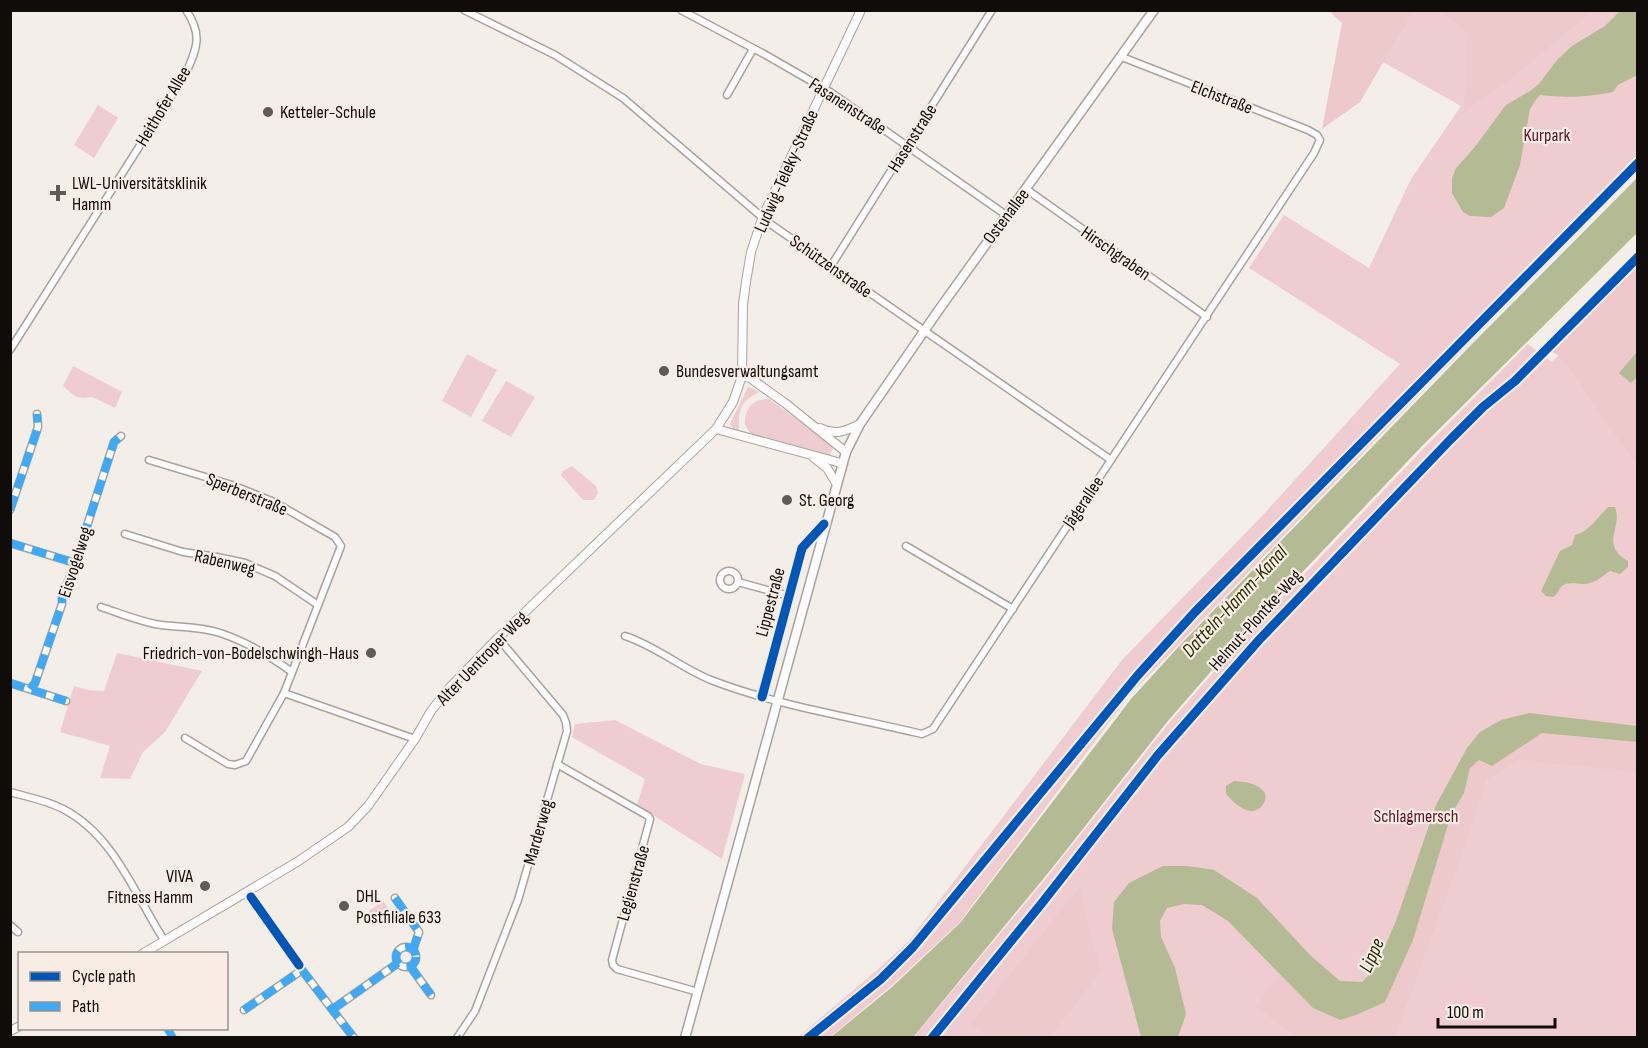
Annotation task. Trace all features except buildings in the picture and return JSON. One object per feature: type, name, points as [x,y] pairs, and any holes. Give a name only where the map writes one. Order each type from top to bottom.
[{"type":"main road","name":"Ostenallee","points":[[846,452],[860,424],[925,329],[1154,10]]},
{"type":"main road","name":"Lippestraße","points":[[686,1038],[824,524],[846,452]]},
{"type":"street","name":"Heithofer Allee","points":[[10,350],[186,73],[197,42],[196,28],[186,10]]},
{"type":"street","name":"Schützenstraße","points":[[464,10],[555,55],[608,87],[635,107],[769,222],[1111,460]]},
{"type":"street","name":"Fasanenstraße","points":[[681,10],[824,88],[1006,214]]},
{"type":"street","name":"Ludwig-Teleky-Straße","points":[[742,376],[743,304],[751,252],[763,216],[861,10]]},
{"type":"street","name":"Hasenstraße","points":[[831,266],[992,10]]},
{"type":"street","points":[[727,94],[753,49]]},
{"type":"street","name":"Elchstraße","points":[[1122,57],[1308,130],[1317,135],[1320,140]]},
{"type":"street","name":"Jägerallee","points":[[777,700],[922,734],[933,729],[1207,316],[1314,153],[1320,140]]},
{"type":"street","name":"Hirschgraben","points":[[1026,189],[1207,316]]},
{"type":"street","points":[[742,376],[750,378],[814,425],[846,452]]},
{"type":"street","name":"Alter Uentroper Weg","points":[[145,952],[297,862],[348,827],[368,806],[431,711],[450,687],[716,429],[733,402],[742,376]]},
{"type":"street","points":[[10,510],[38,427],[37,414]]},
{"type":"street","points":[[814,425],[823,430],[839,433],[860,424]]},
{"type":"street","points":[[716,429],[841,463]]},
{"type":"street","name":"Eisvogelweg","points":[[30,689],[35,684],[114,442],[121,436]]},
{"type":"street","points":[[813,457],[827,468],[836,483]]},
{"type":"street","name":"Sperberstraße","points":[[149,460],[232,485],[274,502],[306,519],[339,541],[340,550],[318,605]]},
{"type":"street","name":"Lippestraße","points":[[762,697],[802,548],[824,524]]},
{"type":"street","name":"Rabenweg","points":[[125,534],[183,552],[217,556],[244,563],[275,576],[318,605]]},
{"type":"street","points":[[10,543],[75,563]]},
{"type":"street","points":[[906,546],[1013,609]]},
{"type":"street","points":[[738,582],[789,596]]},
{"type":"street","points":[[185,738],[228,764],[242,764],[249,756],[284,693],[318,605]]},
{"type":"street","points":[[101,607],[154,624],[222,633],[250,644],[292,672]]},
{"type":"street","points":[[625,636],[641,641],[687,669],[712,680],[777,700]]},
{"type":"street","name":"Marderweg","points":[[457,1038],[475,1011],[518,900],[567,731],[563,715],[498,638]]},
{"type":"street","points":[[10,682],[66,701]]},
{"type":"street","points":[[284,693],[414,739]]},
{"type":"street","name":"Legienstraße","points":[[557,764],[650,819],[612,960],[614,965],[617,969],[698,992]]},
{"type":"street","points":[[10,792],[62,808],[95,833],[116,860],[164,940]]},
{"type":"street","points":[[395,898],[419,932],[413,950],[416,957],[410,966]]},
{"type":"street","points":[[10,925],[18,932]]},
{"type":"street","points":[[410,966],[402,966],[396,958],[398,951],[406,947],[413,950]]},
{"type":"street","points":[[333,1009],[398,963]]},
{"type":"street","points":[[410,966],[430,995]]},
{"type":"street","points":[[244,1010],[302,970],[354,1038]]},
{"type":"green space","name":"Kurpark","points":[[1361,11],[1637,11],[1637,173],[1129,696],[959,923],[891,986],[830,1037],[797,1038],[908,942],[1122,660],[1263,515],[1400,364],[1249,268],[1284,215],[1369,268],[1411,179],[1461,106],[1349,43]]},
{"type":"green space","points":[[98,105],[118,118],[94,158],[74,145]]},
{"type":"green space","name":"Schlagmersch","points":[[1637,275],[1637,1037],[913,1038],[1043,882],[1168,724],[1242,640],[1425,447],[1528,344],[1552,362]]},
{"type":"green space","points":[[467,354],[497,370],[471,417],[442,401]]},
{"type":"green space","points":[[73,366],[122,392],[115,408],[92,397],[76,397],[63,386]]},
{"type":"green space","points":[[506,381],[535,397],[511,437],[482,421]]},
{"type":"green space","points":[[748,387],[760,392],[747,400],[741,408],[739,432],[734,430],[730,424]]},
{"type":"green space","points":[[769,399],[834,446],[829,457],[756,437],[750,433],[745,424],[748,409],[758,401]]},
{"type":"green space","points":[[572,466],[596,486],[598,493],[594,500],[583,500],[561,475],[563,471]]},
{"type":"green space","points":[[117,653],[202,671],[165,732],[143,752],[130,779],[100,778],[110,746],[60,732],[74,686],[104,691]]},
{"type":"green space","points":[[615,720],[701,764],[745,774],[722,859],[637,805],[645,779],[572,737],[575,724]]},
{"type":"green space","points":[[383,901],[393,915],[379,925],[369,911]]},
{"type":"shaded area","points":[[1329,11],[1413,11],[1360,102],[1322,129],[1342,23]]},
{"type":"shaded area","points":[[1440,11],[1592,11],[1522,70],[1464,112],[1468,32]]},
{"type":"shaded area","points":[[1637,261],[1637,352],[1619,373],[1631,383],[1637,377],[1637,466],[1572,372],[1559,356],[1551,351]]},
{"type":"shaded area","points":[[1542,733],[1637,742],[1637,772],[1518,760],[1486,780],[1464,848],[1395,1037],[1297,1037],[1256,1007],[1280,973],[1313,1008],[1339,1020],[1413,940],[1451,815],[1464,793],[1470,768],[1479,760],[1492,766]]},
{"type":"shaded area","points":[[1081,885],[1083,907],[1101,971],[1050,1037],[987,1037],[971,1023]]},
{"type":"water","points":[[1621,10],[1637,11],[1637,75],[1618,85],[1613,92],[1577,97],[1540,95],[1530,109],[1520,165],[1504,208],[1491,217],[1470,216],[1463,212],[1452,193],[1452,178],[1456,168],[1506,105],[1539,84],[1557,60],[1572,46],[1605,26]]},
{"type":"water","name":"Datteln-Hamm-Kanal","points":[[1637,178],[1637,233],[1423,445],[1240,638],[1167,722],[1053,867],[915,1035],[912,1038],[831,1037],[892,987],[960,923],[1131,699],[1182,643],[1473,343]]},
{"type":"water","points":[[1637,352],[1637,377],[1631,383],[1619,373]]},
{"type":"water","points":[[1608,507],[1615,507],[1617,515],[1613,542],[1619,555],[1628,561],[1628,567],[1620,574],[1610,571],[1590,583],[1565,584],[1553,597],[1546,596],[1541,591],[1560,551],[1572,545],[1575,535],[1589,527]]},
{"type":"water","points":[[1529,713],[1637,726],[1637,742],[1542,733],[1492,766],[1479,760],[1470,768],[1464,793],[1451,815],[1413,940],[1385,1002],[1340,1020],[1313,1008],[1228,921],[1202,905],[1184,904],[1167,908],[1160,921],[1161,937],[1175,968],[1186,1014],[1178,1037],[1141,1037],[1112,929],[1114,902],[1129,883],[1163,866],[1188,866],[1214,870],[1257,898],[1310,955],[1340,981],[1362,982],[1375,969],[1396,921],[1436,805],[1467,748],[1480,732],[1501,720]]},
{"type":"water","points":[[1234,781],[1259,787],[1265,793],[1261,807],[1252,811],[1247,810],[1233,801],[1226,794],[1226,786]]},
{"type":"marked path","points":[[10,510],[38,427],[37,414]]},
{"type":"marked path","points":[[30,689],[35,683],[62,604],[62,597],[114,442],[121,436]]},
{"type":"marked path","points":[[10,543],[75,563]]},
{"type":"marked path","points":[[10,683],[66,701]]},
{"type":"marked path","points":[[395,898],[419,932],[413,950]]},
{"type":"marked path","points":[[406,947],[413,950],[416,957],[413,964],[406,967],[399,964],[396,957],[399,950],[406,947]]},
{"type":"marked path","points":[[333,1009],[398,963]]},
{"type":"marked path","points":[[410,966],[431,995]]},
{"type":"marked path","points":[[244,1010],[302,970],[354,1038]]},
{"type":"marked path","points":[[168,1030],[173,1038]]},
{"type":"cycle path","points":[[808,1038],[881,979],[913,947],[1138,675],[1195,612],[1638,163]]},
{"type":"cycle path","name":"Helmut-Plontke-Weg","points":[[932,1038],[1158,755],[1259,640],[1450,440],[1483,407],[1515,381],[1638,257]]},
{"type":"cycle path","points":[[762,697],[802,548],[824,524]]},
{"type":"cycle path","points":[[251,897],[299,965]]},
{"type":"place","name":"Ketteler-Schule","points":[[268,112]]},
{"type":"place","name":"LWL-Universitätsklinik Hamm","points":[[58,193]]},
{"type":"place","name":"Bundesverwaltungsamt","points":[[664,371]]},
{"type":"place","name":"St. Georg","points":[[787,500]]},
{"type":"place","name":"Friedrich-von-Bodelschwingh-Haus","points":[[371,653]]},
{"type":"place","name":"VIVA Fitness Hamm","points":[[205,886]]},
{"type":"place","name":"DHL Postfiliale 633","points":[[344,906]]},
{"type":"water label","name":"Lippe","points":[[1371,955]]}]
